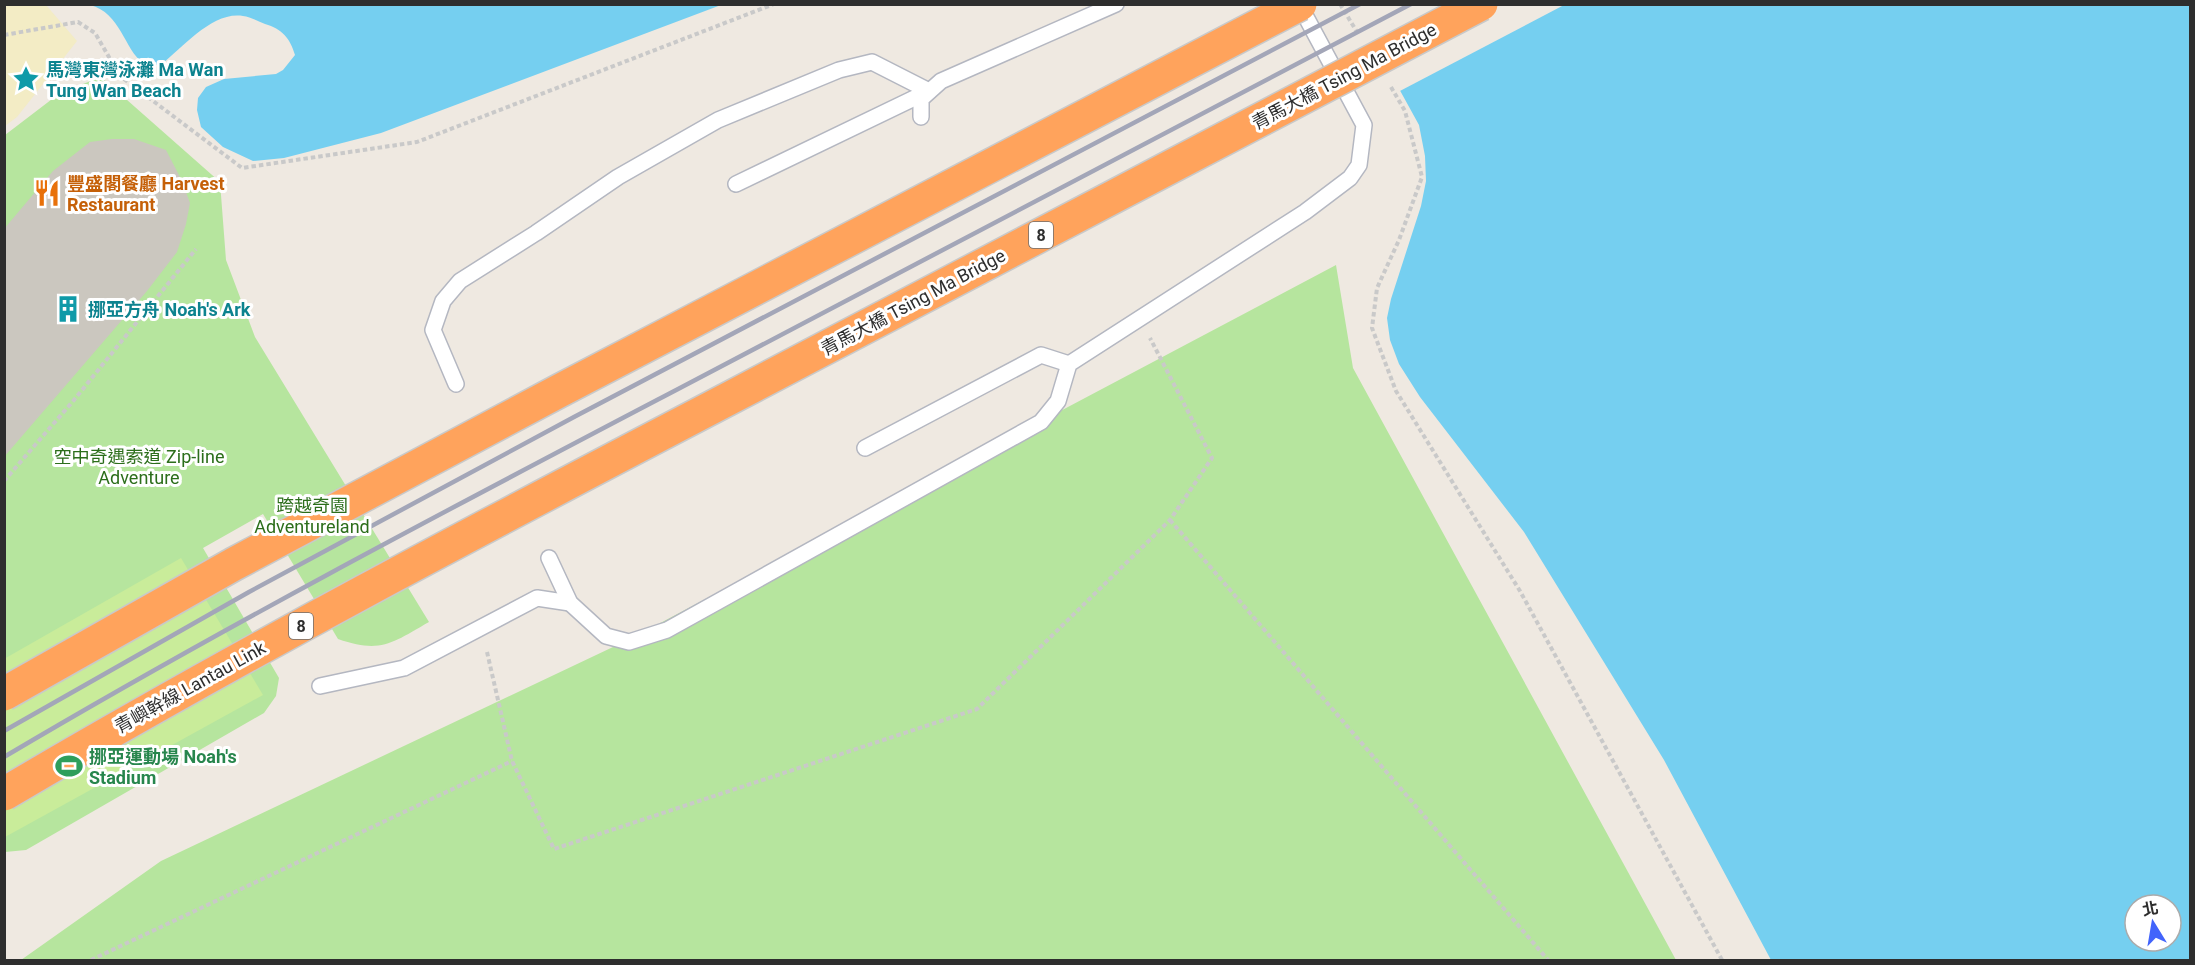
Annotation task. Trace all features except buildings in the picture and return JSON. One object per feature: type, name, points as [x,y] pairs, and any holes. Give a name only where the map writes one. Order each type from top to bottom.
[{"type":"highway","points":[[4,694],[234,564],[559,391],[1299,4]]},
{"type":"highway","name":"青馬大橋 Tsing Ma Bridge","points":[[601,465],[1481,4]]},
{"type":"highway","name":"青嶼幹線 Lantau Link","points":[[4,794],[93,741],[276,639],[601,465]]},
{"type":"lane","points":[[921,117],[921,99],[941,81],[1116,4]]},
{"type":"lane","points":[[549,558],[570,603],[606,636],[629,642],[667,630],[1041,423],[1059,401],[1069,364],[1305,212],[1350,178],[1359,165],[1364,124],[1299,4]]},
{"type":"lane","points":[[456,384],[433,330],[443,301],[460,282],[537,233],[618,177],[718,120],[838,70],[872,62],[929,92]]},
{"type":"lane","points":[[735,184],[929,92]]},
{"type":"lane","points":[[865,448],[1041,355],[1069,364]]},
{"type":"lane","points":[[320,686],[404,668],[537,598],[570,603]]},
{"type":"path","points":[[4,35],[78,22],[95,33],[120,76],[242,168],[417,142],[774,4]]},
{"type":"path","points":[[1340,4],[1359,34]]},
{"type":"path","points":[[1389,82],[1405,111],[1422,177],[1399,240],[1377,288],[1371,328],[1396,392],[1520,591],[1722,960]]},
{"type":"path","points":[[4,481],[74,400],[196,249]]},
{"type":"path","points":[[480,626],[512,761],[554,849],[977,709],[1170,520],[1212,458],[1140,319]]},
{"type":"path","points":[[1170,520],[1548,960]]},
{"type":"path","points":[[91,960],[512,761]]},
{"type":"green space","name":"挪亞方舟 Noah's Ark","points":[[101,77],[220,182],[226,260],[255,337],[429,622],[395,641],[376,646],[365,646],[338,639],[263,514],[203,548],[279,678],[276,696],[264,713],[26,850],[5,852],[5,135],[60,93]]},
{"type":"green space","points":[[1336,265],[1353,368],[1676,960],[21,960],[161,861],[632,638]]},
{"type":"green space","name":"挪亞運動場 Noah's Stadium","points":[[181,558],[263,695],[5,837],[4,659]]},
{"type":"sand","name":"馬灣東灣泳灘 Ma Wan Tung Wan Beach","points":[[5,4],[46,5],[77,41],[17,117],[5,126]]},
{"type":"water","points":[[90,5],[721,5],[381,133],[284,158],[253,161],[223,147],[201,127],[197,110],[198,98],[206,87],[224,79],[276,74],[283,70],[295,55],[284,35],[251,18],[232,16],[221,19],[199,32],[162,64],[148,65],[137,57],[109,15]]},
{"type":"water","points":[[1353,5],[2190,5],[2190,960],[1771,960],[1664,760],[1524,532],[1420,397],[1399,364],[1390,340],[1387,318],[1421,206],[1426,181],[1425,156],[1419,125]]},
{"type":"pier","points":[[1350,4],[1564,5],[1398,92]]},
{"type":"railway","points":[[4,731],[249,592],[574,417],[1360,4]]},
{"type":"railway","points":[[4,757],[255,614],[425,523],[1411,4]]},
{"type":"place","name":"馬灣東灣泳灘 Ma Wan Tung Wan Beach","points":[[26,79]]},
{"type":"place","name":"豐盛閣餐廳 Harvest Restaurant","points":[[47,193]]},
{"type":"place","name":"挪亞方舟 Noah's Ark","points":[[68,309]]},
{"type":"place","name":"挪亞運動場 Noah's Stadium","points":[[69,766]]},
{"type":"park label","name":"空中奇遇索道 Zip-line Adventure","points":[[139,466]]},
{"type":"park label","name":"跨越奇園 Adventureland","points":[[312,515]]}]
